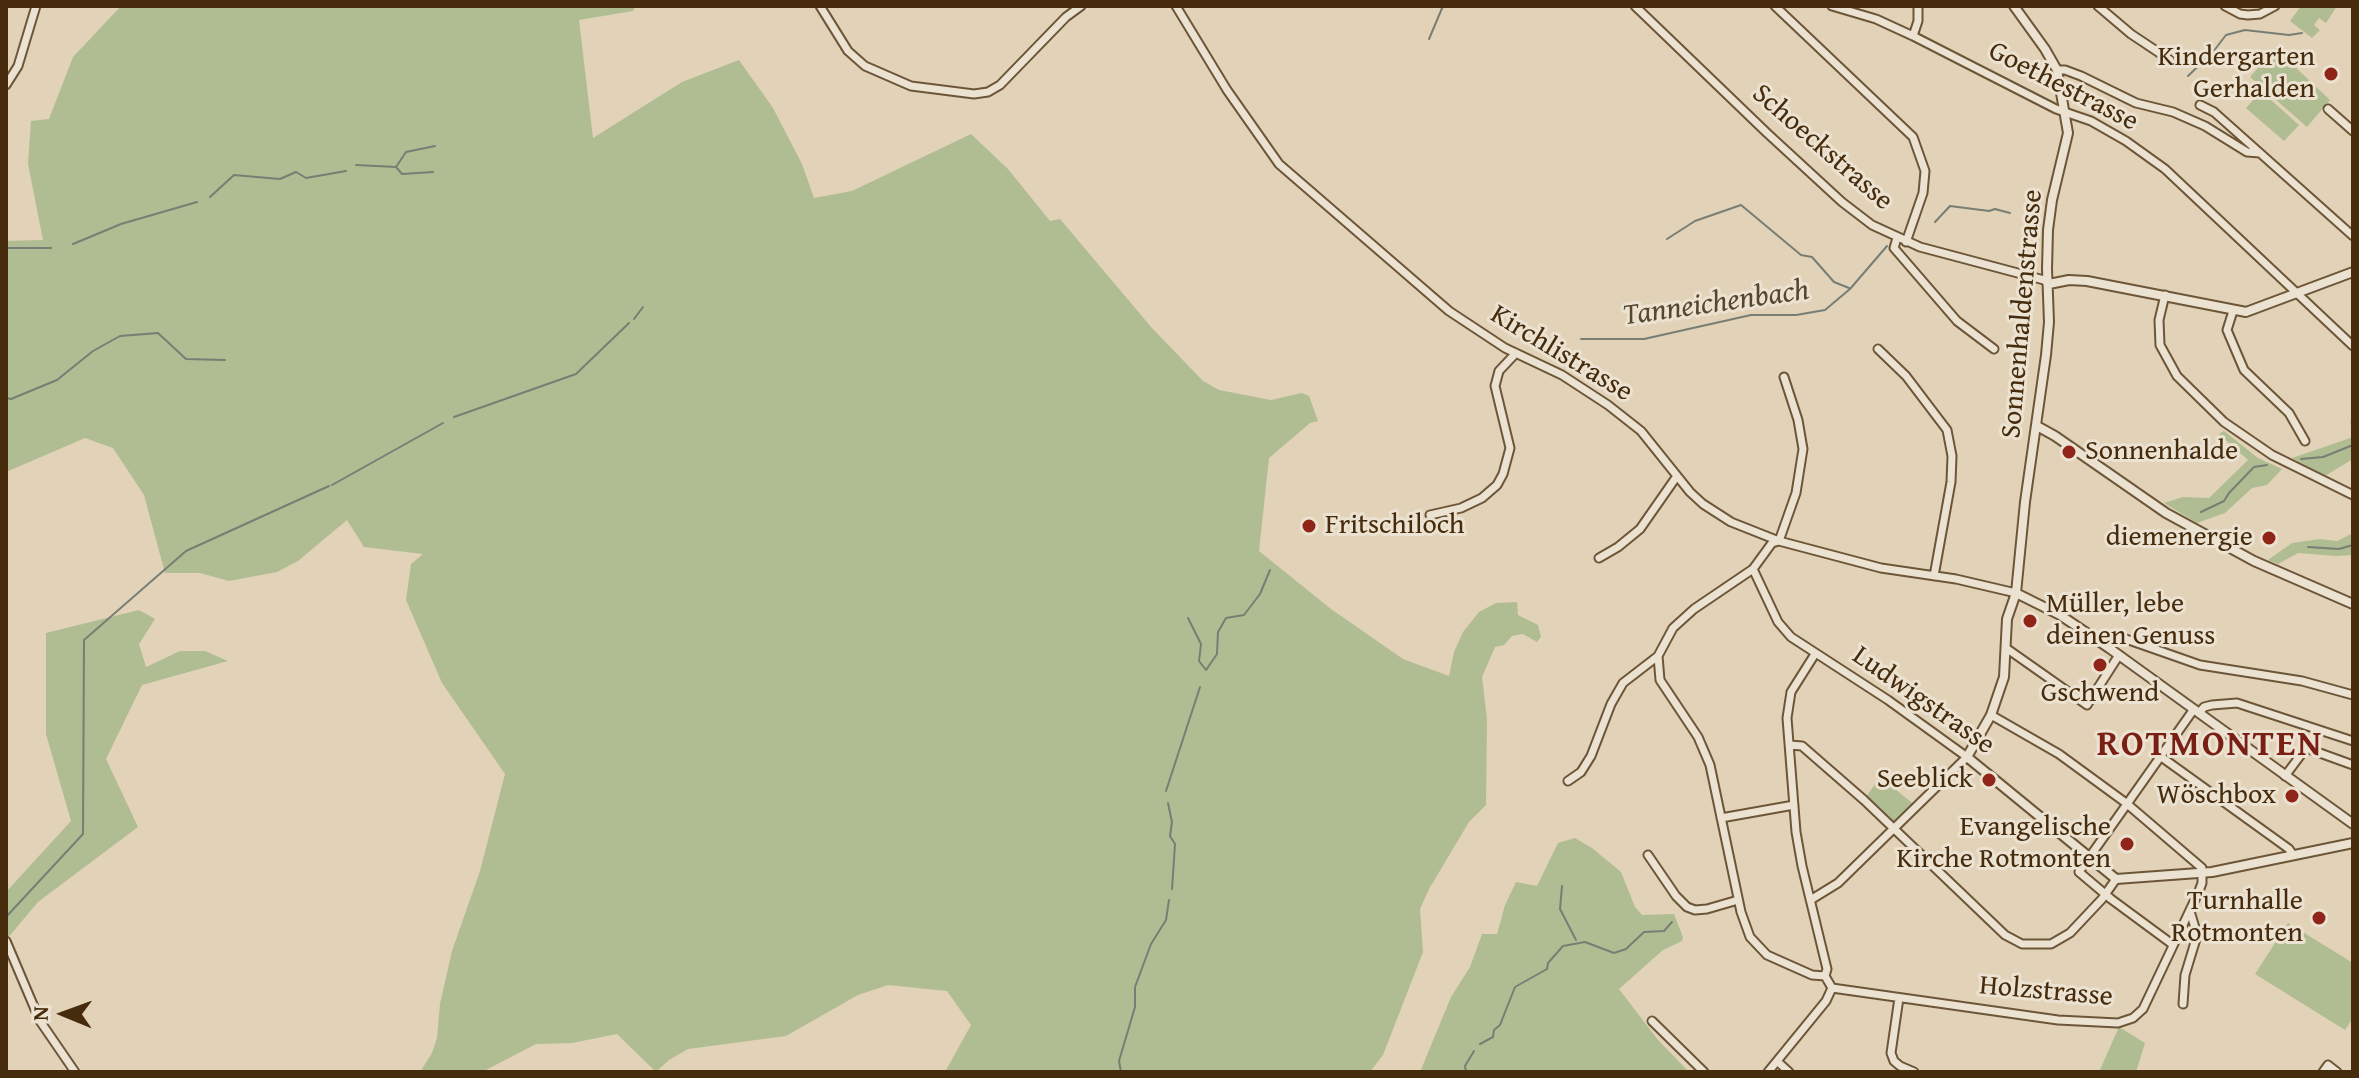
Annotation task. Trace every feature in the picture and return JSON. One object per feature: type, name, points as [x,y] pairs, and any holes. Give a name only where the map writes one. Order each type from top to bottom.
[{"type":"street","points":[[6,85],[18,66],[36,6]]},
{"type":"street","points":[[820,6],[848,51],[874,71],[911,86],[974,94],[988,92],[1000,85],[1066,17],[1081,6]]},
{"type":"street","name":"Kirchlistrasse","points":[[1176,6],[1227,90],[1279,164],[1449,311],[1516,353],[1562,375],[1641,431],[1690,492],[1716,512],[1747,529],[1779,541],[1881,568],[2016,593]]},
{"type":"street","name":"Schoeckstrasse","points":[[1635,6],[1842,202],[1872,225],[1902,240],[1923,193],[1923,159],[1913,137],[1775,6]]},
{"type":"street","name":"Goethestrasse","points":[[1832,6],[1876,19],[2107,130],[2165,169],[2353,346]]},
{"type":"street","points":[[1913,36],[1918,21],[1918,6]]},
{"type":"street","name":"Sonnenhaldenstrasse","points":[[1967,757],[1991,715],[2004,677],[2007,619],[2016,593],[2049,322],[2048,230],[2052,200],[2067,144],[2066,112],[2057,70],[2014,6]]},
{"type":"street","points":[[2098,6],[2131,34],[2170,60]]},
{"type":"street","points":[[2225,6],[2248,15],[2260,14],[2275,6]]},
{"type":"street","points":[[2057,70],[2081,76],[2136,103],[2173,112],[2205,126],[2247,152],[2260,153]]},
{"type":"street","points":[[2200,105],[2214,112],[2353,236]]},
{"type":"street","points":[[2328,109],[2353,131]]},
{"type":"street","points":[[1994,349],[1957,321],[1894,248],[1902,240],[2049,284],[2069,280],[2087,281],[2233,311],[2253,311],[2353,272]]},
{"type":"street","points":[[2165,295],[2159,320],[2160,345],[2177,376],[2224,422],[2261,447],[2353,495]]},
{"type":"street","points":[[2233,311],[2227,330],[2244,370],[2289,413],[2305,441]]},
{"type":"street","points":[[1878,349],[1906,376],[1947,430],[1952,456],[1951,482],[1934,576]]},
{"type":"street","points":[[1430,515],[1461,508],[1482,498],[1497,485],[1503,474],[1510,448],[1495,386],[1499,371],[1516,353]]},
{"type":"street","points":[[1568,781],[1581,772],[1591,756],[1611,704],[1623,683],[1658,656],[1673,628],[1694,609],[1753,569],[1772,543],[1779,541],[1796,493],[1802,461],[1801,433],[1784,377]]},
{"type":"street","points":[[2037,426],[2166,513],[2254,561],[2353,604]]},
{"type":"street","points":[[1599,558],[1640,529],[1677,476]]},
{"type":"street","name":"Ludwigstrasse","points":[[1753,569],[1778,622],[1791,637],[1888,700],[1967,757],[2116,879]]},
{"type":"street","points":[[2016,593],[2060,615],[2109,648],[2353,824]]},
{"type":"street","points":[[2109,648],[2118,637],[2217,670],[2302,681],[2353,695]]},
{"type":"street","points":[[2006,648],[2087,705],[2119,655]]},
{"type":"street","points":[[1768,1072],[1826,1001],[1832,988],[1825,976],[1827,969],[1802,866],[1787,718],[1791,692],[1815,654]]},
{"type":"street","points":[[1658,656],[1660,680],[1706,753],[1738,900],[1750,937],[1762,950],[1782,962],[1812,975],[1825,976]]},
{"type":"street","points":[[2172,944],[2079,872],[2160,756],[2196,711],[2220,703],[2237,703],[2353,741]]},
{"type":"street","points":[[1991,715],[2059,754],[2126,803],[2200,865],[2203,872]]},
{"type":"street","points":[[1790,745],[1802,746],[2005,935],[2022,944],[2040,946],[2061,939],[2079,927],[2116,879],[2203,872],[2353,843]]},
{"type":"street","points":[[2285,776],[2306,748],[2353,765]]},
{"type":"street","points":[[2160,756],[2289,849],[2293,855]]},
{"type":"street","points":[[1812,899],[1838,883],[1967,757]]},
{"type":"street","points":[[1721,818],[1757,809],[1794,805]]},
{"type":"street","points":[[2344,818],[2353,810]]},
{"type":"street","points":[[1648,855],[1687,907],[1707,909],[1738,900]]},
{"type":"street","name":"Holzstrasse","points":[[1832,988],[2058,1020],[2118,1023],[2133,1018],[2143,1009],[2190,911],[2202,883],[2203,872]]},
{"type":"street","points":[[2183,1004],[2185,975],[2196,939],[2190,911]]},
{"type":"street","points":[[6,941],[35,1011],[75,1072]]},
{"type":"street","points":[[1899,998],[1891,1053],[1900,1066],[1914,1072]]},
{"type":"street","points":[[1652,1021],[1704,1072]]},
{"type":"street","points":[[1778,1062],[1789,1072]]},
{"type":"street","points":[[2323,1072],[2328,1065],[2337,1072]]},
{"type":"green space","points":[[121,6],[636,6],[633,11],[579,20],[593,138],[682,82],[739,60],[773,108],[802,164],[814,198],[852,191],[971,134],[1008,169],[1050,221],[1060,219],[1152,328],[1203,381],[1219,390],[1271,400],[1302,393],[1309,396],[1318,421],[1310,423],[1269,458],[1259,551],[1331,609],[1403,659],[1449,676],[1454,652],[1463,632],[1479,612],[1496,603],[1517,602],[1518,615],[1538,625],[1541,637],[1537,642],[1523,634],[1512,636],[1504,645],[1495,647],[1482,677],[1487,719],[1486,805],[1469,822],[1420,909],[1423,952],[1383,1055],[1370,1072],[945,1072],[971,1025],[947,991],[888,985],[858,995],[786,1036],[688,1049],[656,1072],[617,1034],[572,1043],[536,1044],[482,1072],[420,1072],[437,1038],[440,1004],[452,951],[480,871],[505,774],[442,683],[406,600],[411,564],[423,554],[364,547],[347,520],[298,561],[277,572],[229,581],[200,573],[165,573],[144,495],[113,448],[85,438],[6,472],[6,241],[43,240],[28,164],[31,121],[49,119],[73,57]]},
{"type":"green space","points":[[2301,6],[2337,6],[2326,23],[2319,18],[2314,25],[2320,30],[2312,38],[2290,21]]},
{"type":"green space","points":[[2275,48],[2330,100],[2307,127],[2250,77]]},
{"type":"green space","points":[[2261,91],[2299,125],[2284,141],[2246,108]]},
{"type":"green space","points":[[2224,431],[2258,458],[2282,469],[2267,485],[2252,488],[2225,513],[2197,523],[2164,503],[2183,497],[2209,498],[2248,460],[2219,434]]},
{"type":"green space","points":[[2353,437],[2353,459],[2325,476],[2292,458]]},
{"type":"green space","points":[[2353,533],[2353,555],[2298,553],[2278,564],[2268,560],[2292,543],[2320,539],[2337,541]]},
{"type":"green space","points":[[139,610],[155,619],[139,644],[146,667],[180,651],[205,651],[228,661],[142,685],[106,759],[138,827],[38,902],[6,940],[6,892],[71,821],[46,734],[46,633]]},
{"type":"green space","points":[[1880,777],[1916,806],[1893,829],[1864,800]]},
{"type":"green space","points":[[1575,838],[1621,872],[1635,907],[1642,915],[1674,914],[1682,941],[1663,950],[1619,989],[1658,1040],[1689,1072],[1420,1072],[1451,997],[1470,967],[1482,934],[1497,934],[1505,905],[1516,882],[1537,886],[1558,843]]},
{"type":"green space","points":[[2288,923],[2353,963],[2353,1018],[2345,1030],[2255,974]]},
{"type":"green space","points":[[2119,1027],[2145,1043],[2136,1072],[2099,1072]]},
{"type":"waterway","points":[[1429,39],[1443,6]]},
{"type":"waterway","name":"Tanneichenbach","points":[[2188,76],[2226,35],[2245,30],[2289,35],[2302,33]]},
{"type":"waterway","points":[[396,167],[406,152],[435,146]]},
{"type":"waterway","points":[[356,165],[396,167],[402,174],[433,172]]},
{"type":"waterway","points":[[210,197],[234,175],[280,179],[296,172],[306,178],[346,171]]},
{"type":"waterway","points":[[73,244],[121,224],[197,202]]},
{"type":"waterway","name":"Tanneichenbach","points":[[1667,239],[1695,221],[1741,205],[1801,255],[1812,257],[1834,282],[1849,288]]},
{"type":"waterway","name":"Tanneichenbach","points":[[1935,222],[1950,206],[2010,213]]},
{"type":"waterway","name":"Tanneichenbach","points":[[1581,339],[1644,339],[1751,315],[1796,315],[1825,310],[1850,289],[1887,246]]},
{"type":"waterway","points":[[6,248],[51,248]]},
{"type":"waterway","points":[[634,319],[643,307]]},
{"type":"waterway","points":[[454,417],[576,374],[629,323]]},
{"type":"waterway","points":[[6,398],[11,399],[57,380],[93,351],[120,336],[158,333],[186,359],[225,360]]},
{"type":"waterway","points":[[332,485],[443,423]]},
{"type":"waterway","points":[[2301,459],[2323,457],[2353,445]]},
{"type":"waterway","points":[[2201,512],[2224,501],[2254,467],[2267,465]]},
{"type":"waterway","points":[[6,917],[83,834],[84,640],[186,551],[329,486]]},
{"type":"waterway","points":[[2308,547],[2339,549],[2353,545]]},
{"type":"waterway","points":[[1188,618],[1201,644],[1199,661],[1206,670],[1217,654],[1218,632],[1226,618],[1244,615],[1260,594],[1270,570]]},
{"type":"waterway","points":[[1166,791],[1200,687]]},
{"type":"waterway","points":[[1168,803],[1172,822],[1170,836],[1175,844],[1172,889]]},
{"type":"waterway","points":[[1562,886],[1560,909],[1576,940]]},
{"type":"waterway","points":[[1121,1072],[1119,1061],[1135,1007],[1135,987],[1151,944],[1166,920],[1169,900]]},
{"type":"waterway","points":[[1480,1044],[1493,1037],[1515,987],[1547,969],[1548,963],[1563,946],[1585,942],[1614,953],[1626,949],[1644,932],[1664,931],[1672,922]]},
{"type":"waterway","points":[[1466,1072],[1465,1066],[1474,1051]]},
{"type":"place","name":"Kindergarten Gerhalden","points":[[2331,74]]},
{"type":"place","name":"Sonnenhalde","points":[[2069,452]]},
{"type":"place","name":"Fritschiloch","points":[[1309,526]]},
{"type":"place","name":"diemenergie","points":[[2269,538]]},
{"type":"place","name":"Müller, lebe deinen Genuss","points":[[2030,621]]},
{"type":"place","name":"Gschwend","points":[[2100,665]]},
{"type":"place","name":"Seeblick","points":[[1989,780]]},
{"type":"place","name":"Wöschbox","points":[[2292,796]]},
{"type":"place","name":"Evangelische Kirche Rotmonten","points":[[2127,844]]},
{"type":"place","name":"Turnhalle Rotmonten","points":[[2319,918]]},
{"type":"district","name":"ROTMONTEN","points":[[2210,746]]}]
